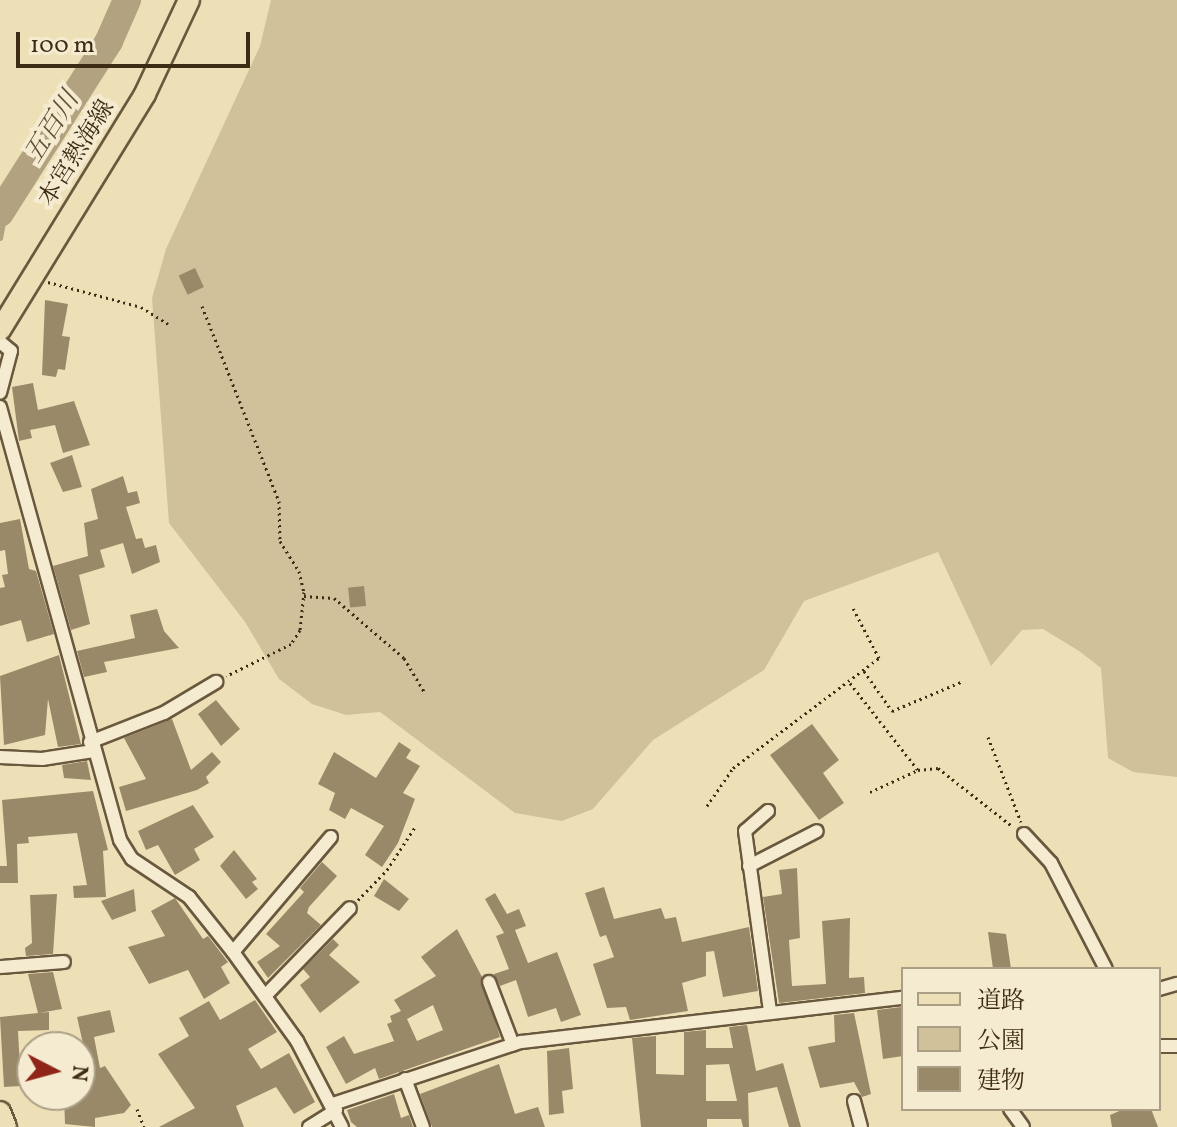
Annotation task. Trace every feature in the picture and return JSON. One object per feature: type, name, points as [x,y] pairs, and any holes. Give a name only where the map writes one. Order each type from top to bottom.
[{"type":"main road","name":"本宮熱海線","points":[[0,330],[145,94],[189,0]]},
{"type":"main road","points":[[0,1112],[6,1127]]},
{"type":"street","points":[[0,342],[11,351],[0,393]]},
{"type":"street","points":[[0,407],[91,746],[127,852],[189,897],[233,952],[265,996],[335,1107],[342,1127]]},
{"type":"street","points":[[0,757],[42,759],[91,746],[164,713],[216,682]]},
{"type":"street","points":[[768,811],[745,831],[770,1011]]},
{"type":"street","points":[[749,866],[817,831]]},
{"type":"street","points":[[1024,834],[1051,863],[1105,967]]},
{"type":"street","points":[[233,952],[331,837]]},
{"type":"street","points":[[265,996],[350,908]]},
{"type":"street","points":[[0,967],[64,962]]},
{"type":"street","points":[[489,982],[513,1045]]},
{"type":"street","points":[[309,1127],[335,1107],[405,1079],[513,1045],[587,1031],[901,998]]},
{"type":"street","points":[[405,1079],[423,1127]]},
{"type":"street","points":[[854,1101],[861,1127]]},
{"type":"path","points":[[33,277],[141,307],[168,324]]},
{"type":"path","points":[[202,306],[279,501],[280,541],[299,571],[304,596],[300,630],[291,644],[216,682]]},
{"type":"path","points":[[304,596],[334,598],[404,658],[425,693]]},
{"type":"path","points":[[707,806],[733,768],[850,683],[879,658],[853,608]]},
{"type":"path","points":[[864,671],[892,711],[961,682]]},
{"type":"path","points":[[850,683],[918,770]]},
{"type":"path","points":[[988,737],[1018,806],[1024,834]]},
{"type":"path","points":[[870,792],[931,767],[948,774],[988,811],[1024,834]]},
{"type":"path","points":[[350,908],[387,870],[415,827]]},
{"type":"path","points":[[137,1109],[144,1127]]},
{"type":"green space","points":[[271,0],[1177,0],[1177,777],[1133,772],[1108,758],[1101,668],[1043,629],[1022,630],[991,666],[938,552],[804,601],[764,670],[653,740],[593,809],[562,821],[515,813],[380,712],[346,715],[312,704],[279,679],[245,622],[169,523],[152,298],[166,249],[260,46]]},
{"type":"building","points":[[195,268],[204,287],[188,295],[179,276]]},
{"type":"building","points":[[45,300],[68,304],[62,336],[70,337],[65,370],[58,369],[56,377],[42,375]]},
{"type":"building","points":[[33,383],[38,410],[74,401],[90,445],[63,453],[55,425],[30,430],[32,438],[19,441],[12,387]]},
{"type":"building","points":[[72,455],[82,487],[63,492],[50,463]]},
{"type":"building","points":[[123,476],[128,493],[137,491],[140,503],[126,507],[136,539],[142,538],[145,548],[156,545],[160,562],[132,574],[123,543],[100,550],[105,567],[79,575],[90,624],[71,630],[53,566],[88,556],[84,523],[98,519],[91,489]]},
{"type":"building","points":[[20,519],[29,569],[36,571],[54,634],[27,642],[21,620],[0,626],[0,588],[5,587],[2,575],[8,574],[5,550],[0,551],[0,523]]},
{"type":"building","points":[[364,586],[366,606],[350,608],[348,588]]},
{"type":"building","points":[[157,609],[164,631],[179,648],[104,662],[107,672],[84,677],[77,651],[135,638],[130,615]]},
{"type":"building","points":[[59,655],[81,744],[58,747],[48,699],[45,735],[4,745],[0,676]]},
{"type":"building","points":[[216,700],[240,729],[221,746],[198,714]]},
{"type":"building","points":[[172,719],[191,770],[212,752],[221,762],[206,777],[209,783],[197,790],[126,811],[119,787],[146,779],[124,738]]},
{"type":"building","points":[[812,724],[839,760],[823,773],[844,803],[819,820],[770,755]]},
{"type":"building","points":[[399,742],[411,750],[406,758],[420,766],[403,793],[415,799],[398,843],[382,867],[365,855],[384,826],[351,808],[345,819],[329,810],[335,793],[318,784],[334,752],[376,778]]},
{"type":"building","points":[[87,761],[91,780],[64,778],[62,765]]},
{"type":"building","points":[[93,791],[108,850],[103,851],[106,897],[74,898],[73,886],[87,885],[77,833],[28,837],[29,843],[17,844],[18,883],[0,883],[0,866],[7,866],[2,800]]},
{"type":"building","points":[[193,805],[214,837],[194,849],[200,860],[175,875],[158,845],[146,850],[138,831]]},
{"type":"building","points":[[234,850],[257,879],[252,882],[258,889],[246,899],[220,866]]},
{"type":"building","points":[[322,862],[337,876],[307,913],[321,925],[268,978],[257,962],[280,946],[266,934],[304,892],[300,888]]},
{"type":"building","points":[[797,868],[800,938],[789,940],[792,986],[826,984],[822,921],[850,918],[849,978],[864,977],[865,993],[779,1003],[763,897],[782,894],[779,870]]},
{"type":"building","points":[[384,879],[409,899],[399,911],[374,896]]},
{"type":"building","points":[[604,887],[614,919],[661,908],[665,919],[676,917],[682,942],[749,927],[758,991],[723,997],[714,951],[706,952],[706,976],[682,983],[688,1011],[630,1020],[626,1007],[607,1008],[593,964],[614,957],[606,935],[600,937],[585,893]]},
{"type":"building","points":[[134,889],[136,911],[112,920],[101,901]]},
{"type":"building","points":[[495,893],[507,914],[519,909],[526,926],[515,930],[528,963],[557,952],[581,1015],[561,1022],[556,1008],[528,1017],[516,980],[500,986],[494,974],[509,969],[496,936],[504,933],[485,899]]},
{"type":"building","points":[[57,894],[53,954],[26,956],[25,948],[32,943],[30,895]]},
{"type":"building","points":[[175,898],[203,939],[208,936],[228,962],[221,967],[230,983],[204,999],[188,970],[149,984],[128,947],[165,936],[151,911]]},
{"type":"building","points":[[457,929],[482,977],[500,1037],[379,1079],[375,1068],[346,1084],[326,1047],[344,1036],[354,1054],[394,1041],[387,1024],[392,1022],[390,1016],[401,1011],[394,1000],[436,976],[421,957]],"holes":[[[433,1005],[443,1030],[417,1041],[407,1019]]]},
{"type":"building","points":[[988,932],[1006,934],[1011,967],[993,967]]},
{"type":"building","points":[[333,939],[339,945],[329,955],[360,982],[320,1013],[300,985],[310,977],[303,969]]},
{"type":"building","points":[[53,972],[62,1009],[39,1013],[49,1012],[49,1030],[16,1031],[16,1086],[4,1087],[0,1017],[38,1013],[28,974]]},
{"type":"building","points":[[255,1000],[277,1032],[248,1049],[261,1069],[289,1053],[315,1102],[294,1114],[276,1087],[236,1106],[244,1127],[159,1127],[195,1108],[158,1054],[189,1036],[179,1018],[209,1001],[220,1020]]},
{"type":"building","points":[[901,1007],[901,1056],[883,1059],[877,1010]]},
{"type":"building","points":[[110,1010],[115,1032],[96,1037],[96,1031],[80,1031],[77,1017]]},
{"type":"building","points":[[854,1013],[871,1094],[862,1097],[854,1082],[820,1088],[808,1047],[835,1042],[834,1015]]},
{"type":"building","points":[[747,1025],[756,1071],[783,1063],[801,1127],[789,1127],[777,1087],[748,1093],[749,1127],[743,1127],[741,1119],[707,1119],[707,1127],[641,1127],[632,1038],[656,1036],[656,1074],[684,1075],[684,1032],[706,1030],[706,1048],[733,1048],[729,1027]],"holes":[[[729,1064],[737,1101],[706,1101],[706,1065]]]},
{"type":"building","points":[[96,1047],[100,1068],[105,1066],[131,1105],[124,1113],[95,1118],[95,1127],[65,1124],[65,1111],[96,1111]]},
{"type":"building","points":[[569,1048],[573,1089],[562,1091],[564,1113],[549,1115],[547,1051]]},
{"type":"building","points":[[499,1064],[515,1114],[538,1107],[545,1127],[432,1127],[420,1094]]},
{"type":"building","points":[[394,1094],[401,1118],[409,1115],[413,1127],[357,1127],[351,1122],[347,1110]]},
{"type":"building","points":[[1119,1111],[1152,1111],[1158,1127],[1112,1127],[1110,1115]]},
{"type":"waterway","name":"五百川","points":[[0,213],[109,41],[127,0]]},
{"type":"waterway","points":[[0,238],[6,206]]}]
